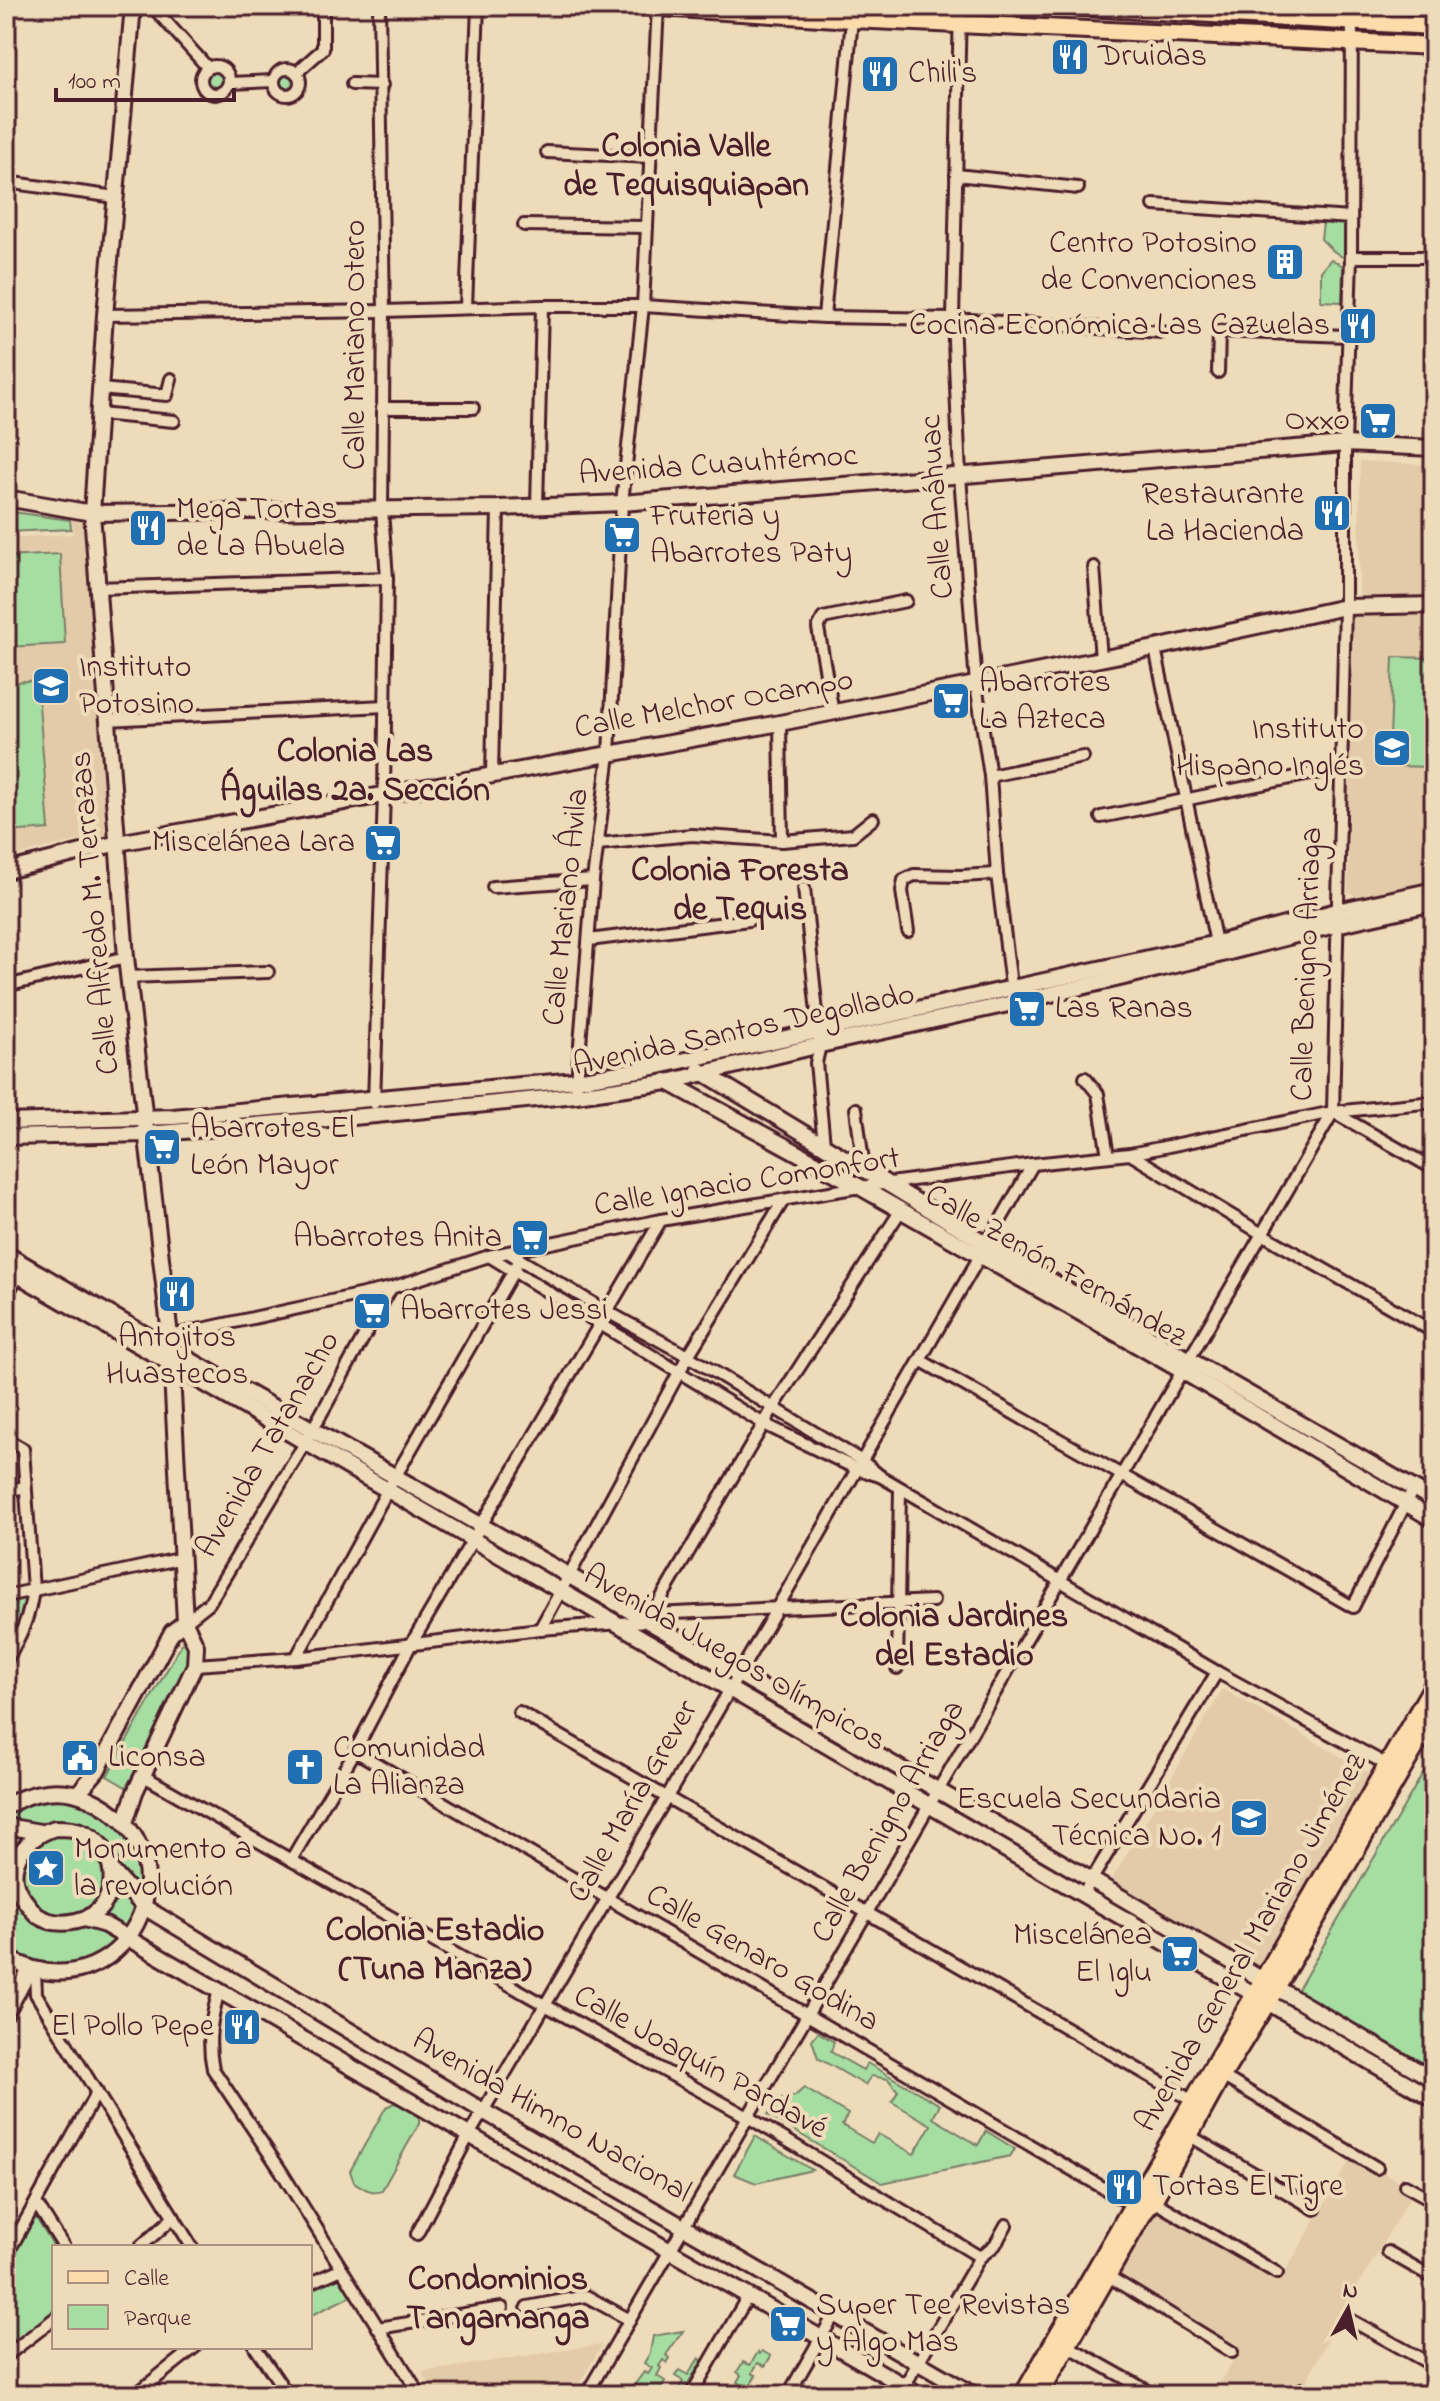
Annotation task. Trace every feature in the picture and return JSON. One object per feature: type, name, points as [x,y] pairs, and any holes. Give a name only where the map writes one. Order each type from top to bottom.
[{"type":"main road","points":[[654,6],[852,19],[1434,46]]},
{"type":"main road","points":[[1066,6],[1352,14],[1434,26]]},
{"type":"main road","name":"Avenida General Mariano Jiménez","points":[[1039,2395],[1108,2276],[1193,2101],[1265,1991],[1394,1768],[1434,1684]]},
{"type":"main road","name":"Avenida General Mariano Jiménez","points":[[1394,1768],[1434,1715]]},
{"type":"main road","name":"Avenida General Mariano Jiménez","points":[[1023,2395],[1190,2136],[1265,1991]]},
{"type":"street","name":"Calle Alfredo M. Terrazas","points":[[133,6],[105,315],[92,513],[126,957],[171,1351],[185,1622]]},
{"type":"street","points":[[152,6],[208,68]]},
{"type":"street","points":[[296,73],[323,49],[323,6]]},
{"type":"street","name":"Calle Mariano Otero","points":[[376,1115],[373,1099],[384,794],[387,578],[382,510],[384,311],[379,6]]},
{"type":"street","points":[[466,307],[478,6]]},
{"type":"street","name":"Calle Mariano Ávila","points":[[576,1088],[593,880],[609,754],[622,503],[643,306],[654,6]]},
{"type":"street","name":"Calle Anáhuac","points":[[960,6],[953,319],[960,476],[976,684],[990,776],[997,874],[1013,1003]]},
{"type":"street","name":"Calle Benigno Arriaga","points":[[586,2395],[1333,1112],[1345,607],[1352,14]]},
{"type":"street","points":[[824,317],[852,19]]},
{"type":"street","points":[[229,83],[225,70],[217,66],[208,68],[201,80],[212,94],[221,93],[229,83],[274,81]]},
{"type":"street","points":[[289,69],[296,73],[300,85],[292,94],[280,92],[274,81],[281,71],[289,69]]},
{"type":"street","points":[[352,84],[382,85]]},
{"type":"street","points":[[547,152],[650,157]]},
{"type":"street","points":[[956,175],[1078,188]]},
{"type":"street","points":[[6,182],[116,197]]},
{"type":"street","points":[[1154,205],[1351,218]]},
{"type":"street","points":[[524,225],[645,227]]},
{"type":"street","points":[[1351,257],[1434,257]]},
{"type":"street","points":[[537,506],[542,306]]},
{"type":"street","points":[[105,315],[643,306],[824,317],[953,319],[1163,332]]},
{"type":"street","points":[[1218,372],[1219,331],[1347,336]]},
{"type":"street","points":[[100,389],[167,395],[171,379]]},
{"type":"street","points":[[382,408],[473,408]]},
{"type":"street","points":[[99,414],[174,421]]},
{"type":"street","name":"Avenida Cuauhtémoc","points":[[6,498],[92,513],[498,508],[622,503],[1345,444],[1434,448]]},
{"type":"street","points":[[492,774],[498,508]]},
{"type":"street","points":[[1094,567],[1101,659]]},
{"type":"street","points":[[97,588],[387,578]]},
{"type":"street","points":[[833,713],[818,628],[823,618],[906,601]]},
{"type":"street","name":"Calle Melchor Ocampo","points":[[6,871],[118,843],[833,713],[1345,607],[1434,605]]},
{"type":"street","points":[[1155,648],[1218,949]]},
{"type":"street","points":[[106,720],[385,706]]},
{"type":"street","points":[[780,723],[782,841]]},
{"type":"street","points":[[990,776],[1083,757]]},
{"type":"street","points":[[1101,817],[1340,768]]},
{"type":"street","points":[[598,844],[692,835],[782,841],[853,835],[873,819]]},
{"type":"street","points":[[908,931],[902,891],[904,880],[914,875],[997,874]]},
{"type":"street","points":[[493,887],[593,880]]},
{"type":"street","points":[[804,888],[820,1038],[816,1063],[824,1144]]},
{"type":"street","name":"Avenida Santos Degollado","points":[[6,1137],[146,1126],[376,1115],[576,1088],[684,1061],[1013,1003],[1434,890]]},
{"type":"street","name":"Avenida Santos Degollado","points":[[1337,918],[1434,903]]},
{"type":"street","points":[[589,940],[749,920]]},
{"type":"street","name":"Avenida Santos Degollado","points":[[6,1122],[146,1126],[373,1099],[668,1082],[1010,988],[1218,949]]},
{"type":"street","points":[[6,986],[126,957]]},
{"type":"street","points":[[128,977],[268,972]]},
{"type":"street","name":"Calle Zenón Fernández","points":[[684,1061],[892,1185],[983,1250]]},
{"type":"street","name":"Calle Zenón Fernández","points":[[645,1069],[901,1210],[983,1250],[1185,1366],[1434,1500]]},
{"type":"street","points":[[1085,1078],[1098,1094],[1108,1156]]},
{"type":"street","name":"Calle Ignacio Comonfort","points":[[171,1351],[391,1288],[489,1256],[514,1256],[661,1220],[860,1187],[1130,1154],[1333,1112],[1434,1102]]},
{"type":"street","points":[[856,1109],[864,1169]]},
{"type":"street","points":[[1333,1112],[1434,1169]]},
{"type":"street","points":[[1130,1154],[1434,1332]]},
{"type":"street","name":"Calle María Grever","points":[[417,2234],[469,2135],[731,1689],[1033,1164]]},
{"type":"street","points":[[540,1629],[688,1356],[783,1201]]},
{"type":"street","points":[[650,1617],[773,1408],[901,1210]]},
{"type":"street","points":[[291,1860],[355,1751],[410,1646],[661,1220]]},
{"type":"street","name":"Avenida Juegos Olímpicos","points":[[6,1254],[568,1575],[650,1617],[739,1674],[1091,1880],[1434,2099]]},
{"type":"street","points":[[489,1256],[764,1424],[860,1465]]},
{"type":"street","points":[[296,1658],[387,1491],[513,1272],[514,1256],[688,1356],[860,1465],[1217,1672],[1394,1768]]},
{"type":"street","points":[[6,1297],[12,1272]]},
{"type":"street","name":"Avenida Juegos Olímpicos","points":[[12,1272],[171,1351],[305,1443],[1083,1894],[1434,2080]]},
{"type":"street","name":"Avenida Tatanacho","points":[[78,1793],[97,1771],[172,1632],[209,1603],[305,1443],[391,1288]]},
{"type":"street","points":[[920,1360],[1353,1607],[1413,1489]]},
{"type":"street","name":"Calle Zenón Fernández","points":[[1185,1366],[1434,1520]]},
{"type":"street","points":[[6,1439],[23,1449],[33,1589],[31,1610],[6,1661]]},
{"type":"street","points":[[6,1491],[25,1487]]},
{"type":"street","points":[[897,1668],[900,1488]]},
{"type":"street","points":[[6,1596],[183,1558]]},
{"type":"street","points":[[195,1665],[410,1646],[650,1617],[778,1607],[933,1601]]},
{"type":"street","points":[[125,1823],[142,1775],[195,1665],[196,1646],[185,1622]]},
{"type":"street","points":[[1083,1894],[1217,1672]]},
{"type":"street","points":[[519,1712],[1193,2101]]},
{"type":"street","name":"Calle Genaro Godina","points":[[355,1751],[807,2015],[1143,2206],[1277,2273]]},
{"type":"street","name":"Calle Joaquín Pardavé","points":[[142,1775],[748,2117],[980,2257]]},
{"type":"street","points":[[6,1807],[17,1799],[47,1791],[78,1793],[107,1806],[125,1823],[142,1851],[147,1879],[144,1907],[128,1939],[111,1955],[84,1969],[54,1973],[32,1969],[6,1957]]},
{"type":"street","points":[[6,1826],[40,1832]]},
{"type":"street","points":[[71,1828],[99,1842],[112,1871],[111,1887],[105,1902],[94,1914],[71,1922],[38,1916],[21,1897],[9,1870],[26,1842],[40,1832],[71,1828]]},
{"type":"street","name":"Avenida Himno Nacional","points":[[112,1871],[144,1907],[483,2111],[974,2395]]},
{"type":"street","name":"Avenida Himno Nacional","points":[[84,1919],[105,1925],[821,2338],[902,2390],[920,2395]]},
{"type":"street","points":[[6,2013],[32,1969]]},
{"type":"street","points":[[32,1969],[36,1994],[191,2245]]},
{"type":"street","points":[[219,1991],[210,2022],[209,2052],[213,2069],[281,2171],[420,2395]]},
{"type":"street","points":[[1222,2076],[1377,2168]]},
{"type":"street","points":[[6,2256],[97,2092]]},
{"type":"street","points":[[1190,2136],[1315,2209]]},
{"type":"street","points":[[1405,2185],[1434,2201]]},
{"type":"street","points":[[36,2203],[63,2245]]},
{"type":"street","points":[[142,2245],[174,2217]]},
{"type":"street","points":[[902,2390],[980,2257],[995,2245],[1006,2225]]},
{"type":"street","points":[[1388,2252],[1434,2278]]},
{"type":"street","points":[[312,2282],[342,2269]]},
{"type":"street","points":[[1108,2276],[1232,2352]]},
{"type":"street","points":[[527,2307],[586,2296],[630,2320]]},
{"type":"street","points":[[691,2395],[748,2296]]},
{"type":"street","points":[[378,2328],[502,2308]]},
{"type":"street","points":[[788,2395],[834,2315]]},
{"type":"street","points":[[1349,2319],[1434,2366]]},
{"type":"street","points":[[6,2356],[52,2321]]},
{"type":"street","points":[[1068,2346],[1155,2395]]},
{"type":"street","points":[[135,2395],[192,2349]]},
{"type":"street","points":[[256,2349],[288,2395]]},
{"type":"street","points":[[1302,2389],[1313,2395]]},
{"type":"shaded area","points":[[1360,461],[1434,465],[1434,599],[1359,602]]},
{"type":"shaded area","name":"Instituto Potosino","points":[[72,519],[81,521],[86,528],[106,835],[6,859],[6,538],[73,534]]},
{"type":"shaded area","name":"Instituto Hispano Inglés","points":[[1351,614],[1434,616],[1434,880],[1355,897],[1348,891]]},
{"type":"shaded area","name":"Escuela Secundaria Técnica No. 1","points":[[1223,1689],[1375,1776],[1259,1974],[1108,1886]]},
{"type":"shaded area","points":[[1353,2155],[1414,2190],[1341,2315],[1299,2395],[1214,2395],[1238,2351],[1116,2276],[1157,2210],[1281,2279]]},
{"type":"shaded area","points":[[603,2344],[572,2395],[435,2395],[422,2372]]},
{"type":"green space","points":[[216,70],[224,73],[227,81],[224,89],[216,92],[208,89],[205,81],[208,73]]},
{"type":"green space","points":[[287,71],[295,74],[298,82],[295,90],[287,93],[279,90],[276,82],[279,74]]},
{"type":"green space","points":[[1323,223],[1345,224],[1344,258],[1321,239]]},
{"type":"green space","points":[[1331,259],[1343,266],[1342,302],[1321,301],[1321,271]]},
{"type":"green space","points":[[6,511],[70,520],[71,529],[6,532]]},
{"type":"green space","points":[[60,554],[65,644],[6,647],[6,557]]},
{"type":"green space","points":[[1393,657],[1434,658],[1434,767],[1389,766]]},
{"type":"green space","points":[[37,680],[49,829],[6,832],[6,683]]},
{"type":"green space","points":[[29,1596],[11,1643],[6,1649],[6,1602]]},
{"type":"green space","points":[[185,1638],[191,1651],[190,1672],[126,1787],[107,1776]]},
{"type":"green space","points":[[1434,1754],[1434,2075],[1296,1993]]},
{"type":"green space","points":[[78,1793],[128,1826],[147,1879],[121,1946],[54,1973],[6,1957],[6,1807],[17,1799]]},
{"type":"green space","points":[[818,2032],[834,2042],[831,2052],[863,2070],[867,2063],[940,2105],[933,2118],[978,2145],[986,2131],[1015,2149],[1010,2156],[882,2183],[768,2115],[778,2099],[795,2096],[804,2088],[848,2114],[842,2125],[872,2143],[878,2134],[914,2154],[931,2125],[892,2102],[898,2091],[888,2079],[871,2076],[865,2085],[818,2058],[812,2040]]},
{"type":"green space","points":[[394,2103],[414,2113],[419,2118],[419,2124],[382,2190],[371,2191],[354,2182],[350,2171],[386,2107]]},
{"type":"green space","points":[[755,2136],[812,2170],[756,2183],[734,2174]]},
{"type":"green space","points":[[33,2213],[53,2245],[52,2312],[6,2349],[6,2262]]},
{"type":"green space","points":[[342,2269],[357,2293],[312,2315],[312,2282]]},
{"type":"green space","points":[[683,2331],[666,2355],[670,2358],[667,2363],[663,2360],[659,2366],[657,2376],[665,2381],[657,2395],[651,2392],[649,2395],[639,2395],[636,2392],[639,2387],[635,2384],[644,2372],[648,2374],[652,2368],[644,2363],[650,2353],[653,2336]]},
{"type":"green space","points":[[762,2351],[771,2356],[765,2366],[758,2363],[752,2373],[756,2375],[744,2395],[736,2395],[742,2385],[737,2382],[741,2375],[737,2372],[743,2362],[750,2365]]},
{"type":"green space","points":[[699,2358],[702,2360],[681,2395],[675,2395],[683,2381],[675,2376],[679,2370],[688,2375]]},
{"type":"water","points":[[49,1854],[61,1861],[62,1869],[61,1876],[49,1884],[40,1881],[33,1869],[37,1860]]},
{"type":"place","name":"Druidas","points":[[1070,57]]},
{"type":"place","name":"Chili's","points":[[880,74]]},
{"type":"place","name":"Centro Potosino de Convenciones","points":[[1285,262]]},
{"type":"place","name":"Cocina Económica Las Cazuelas","points":[[1358,326]]},
{"type":"place","name":"Oxxo","points":[[1378,421]]},
{"type":"place","name":"Restaurante La Hacienda","points":[[1332,513]]},
{"type":"place","name":"Mega Tortas de La Abuela","points":[[148,528]]},
{"type":"place","name":"Fruteria y Abarrotes Paty","points":[[622,535]]},
{"type":"place","name":"Instituto Potosino","points":[[51,686]]},
{"type":"place","name":"Abarrotes La Azteca","points":[[951,701]]},
{"type":"place","name":"Instituto Hispano Inglés","points":[[1392,748]]},
{"type":"place","name":"Miscelánea Lara","points":[[383,843]]},
{"type":"place","name":"Las Ranas","points":[[1027,1009]]},
{"type":"place","name":"Abarrotes El León Mayor","points":[[162,1147]]},
{"type":"place","name":"Abarrotes Anita","points":[[530,1238]]},
{"type":"place","name":"Antojitos Huastecos","points":[[177,1294]]},
{"type":"place","name":"Abarrotes Jessi","points":[[372,1311]]},
{"type":"place","name":"Liconsa","points":[[80,1758]]},
{"type":"place","name":"Comunidad La Alianza","points":[[305,1767]]},
{"type":"place","name":"Escuela Secundaria Técnica No. 1","points":[[1249,1818]]},
{"type":"place","name":"Monumento a la revolución","points":[[46,1868]]},
{"type":"place","name":"Miscelánea El Iglu","points":[[1180,1954]]},
{"type":"place","name":"El Pollo Pepe","points":[[242,2027]]},
{"type":"place","name":"Tortas El Tigre","points":[[1124,2187]]},
{"type":"place","name":"Super Tee Revistas y Algo Mas","points":[[788,2324]]},
{"type":"district","name":"Colonia Valle de Tequisquiapan","points":[[686,168]]},
{"type":"district","name":"Colonia Las Águilas 2a. Sección","points":[[355,772]]},
{"type":"district","name":"Colonia Foresta de Tequis","points":[[740,892]]},
{"type":"district","name":"Colonia Jardines del Estadio","points":[[954,1638]]},
{"type":"district","name":"Colonia Estadio (Tuna Manza)","points":[[435,1952]]},
{"type":"district","name":"Condominios Tangamanga","points":[[498,2300]]}]
